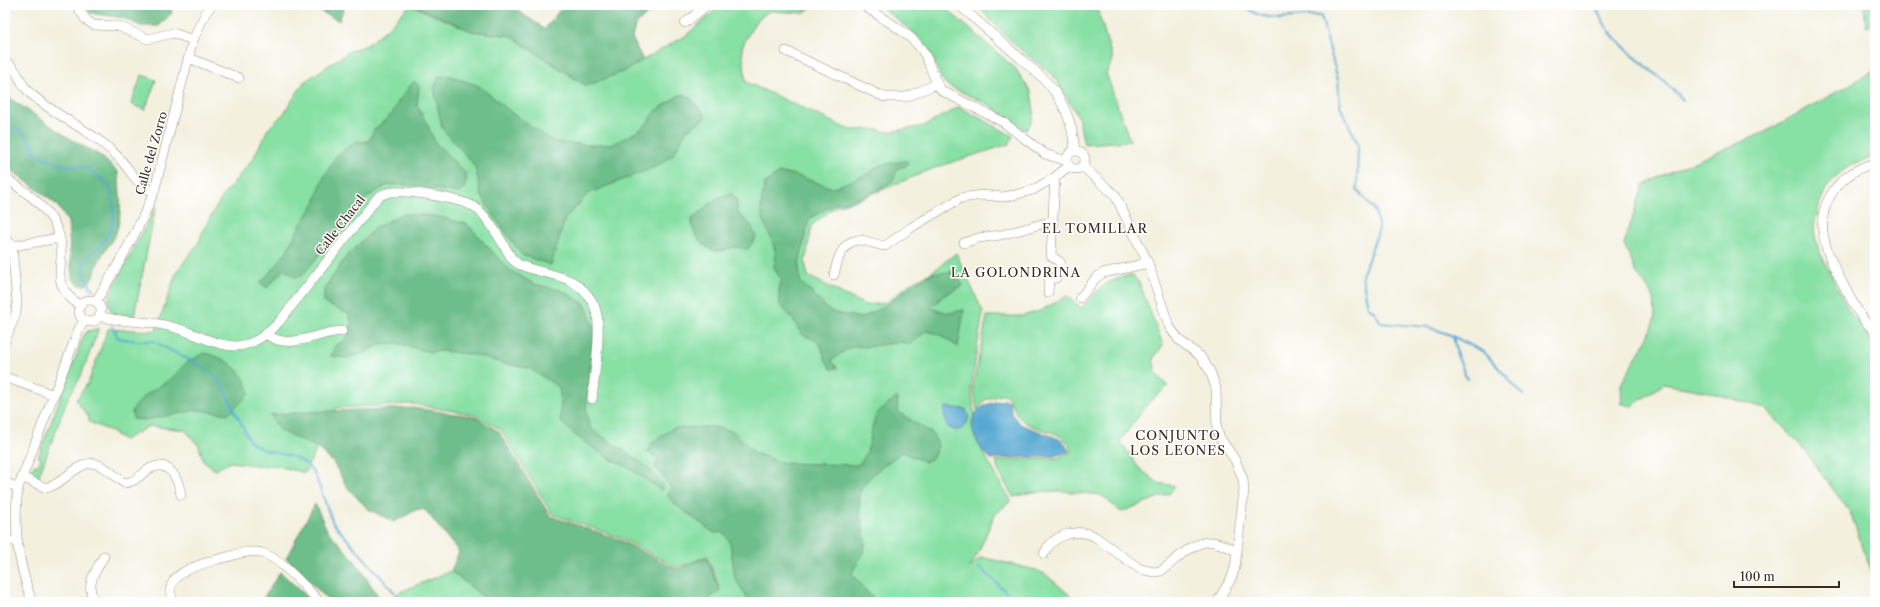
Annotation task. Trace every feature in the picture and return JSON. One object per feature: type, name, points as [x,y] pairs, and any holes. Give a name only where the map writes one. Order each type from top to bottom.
[{"type":"street","points":[[76,5],[86,20],[94,25],[118,26],[148,39],[173,33],[193,40]]},
{"type":"street","name":"Calle del Zorro","points":[[96,301],[116,270],[133,238],[154,192],[193,40],[206,12],[212,5]]},
{"type":"street","points":[[685,23],[707,5]]},
{"type":"street","points":[[863,5],[906,35],[922,49],[927,58],[936,84],[942,91],[1002,122],[1045,154],[1068,163],[1076,169],[1082,166],[1084,158],[1081,153],[1075,151]]},
{"type":"street","points":[[959,5],[1043,78],[1055,92],[1068,116],[1074,139],[1075,151]]},
{"type":"street","points":[[786,51],[884,97],[906,97],[936,84]]},
{"type":"street","points":[[189,58],[239,78]]},
{"type":"street","points":[[5,62],[14,69],[29,92],[102,142],[118,156],[140,185],[154,192]]},
{"type":"street","points":[[834,275],[841,253],[845,247],[853,242],[860,240],[885,246],[912,226],[961,198],[982,195],[1003,197],[1033,190],[1055,177],[1068,163],[1068,156],[1075,151]]},
{"type":"street","points":[[1875,163],[1855,171],[1837,185],[1826,206],[1822,227],[1824,238],[1834,266],[1860,315],[1867,325],[1875,331]]},
{"type":"street","points":[[1082,166],[1115,195],[1148,263],[1168,326],[1179,340],[1193,350],[1206,364],[1216,388],[1217,430],[1220,438],[1235,460],[1243,479],[1244,490],[1237,551],[1231,579],[1217,602]]},
{"type":"street","points":[[1048,293],[1049,279],[1056,278],[1062,269],[1060,262],[1051,256],[1055,177]]},
{"type":"street","points":[[5,178],[32,197],[43,208],[56,228],[60,238],[61,283],[68,297],[80,306]]},
{"type":"street","name":"Calle Chacal","points":[[100,316],[117,321],[164,324],[179,328],[214,343],[226,346],[247,345],[266,334],[279,322],[371,203],[378,197],[385,193],[400,191],[455,199],[477,209],[483,215],[512,259],[518,264],[569,281],[583,290],[590,299],[596,310],[598,329],[592,399]]},
{"type":"street","points":[[964,244],[978,238],[1001,235],[1053,221]]},
{"type":"street","points":[[5,236],[12,246],[17,302],[16,313],[5,342]]},
{"type":"street","points":[[12,246],[60,238]]},
{"type":"street","points":[[1080,298],[1096,278],[1103,273],[1148,263]]},
{"type":"street","points":[[86,300],[96,301],[100,307],[100,316],[92,322],[84,320],[80,315],[80,306],[86,300]]},
{"type":"street","points":[[32,602],[23,578],[16,541],[15,515],[18,488],[79,328],[84,320]]},
{"type":"street","points":[[266,334],[274,341],[284,343],[328,332],[342,331]]},
{"type":"street","points":[[5,377],[54,395]]},
{"type":"street","points":[[22,477],[46,488],[58,484],[78,468],[88,464],[97,464],[105,468],[124,483],[132,483],[152,468],[159,466],[173,472],[178,478],[181,495]]},
{"type":"street","points":[[5,482],[18,488]]},
{"type":"street","points":[[1044,554],[1046,549],[1058,538],[1077,532],[1087,533],[1094,536],[1140,569],[1154,572],[1161,571],[1197,544],[1214,542],[1237,551]]},
{"type":"street","points":[[5,541],[16,541]]},
{"type":"street","points":[[174,602],[171,596],[172,588],[176,578],[184,571],[193,566],[247,552],[262,553],[275,559],[320,602]]},
{"type":"street","points":[[95,602],[90,595],[90,582],[104,556]]},
{"type":"green space","points":[[86,5],[169,5],[172,13],[159,26],[141,26],[123,18],[90,13]]},
{"type":"green space","points":[[300,5],[345,5],[339,21],[316,9]]},
{"type":"green space","points":[[410,5],[472,31],[511,36],[586,85],[625,71],[685,36],[722,5],[812,5],[805,13],[769,11],[755,22],[742,47],[746,82],[850,130],[873,129],[889,132],[924,126],[959,107],[1013,136],[1009,144],[937,167],[860,199],[836,206],[812,225],[805,263],[808,276],[865,305],[886,303],[912,282],[932,272],[956,253],[983,312],[971,387],[978,443],[1011,501],[995,514],[977,555],[969,568],[981,557],[1036,570],[1045,574],[1078,602],[705,602],[720,590],[707,556],[677,568],[621,538],[552,514],[501,430],[476,415],[413,404],[336,408],[305,473],[274,465],[263,466],[230,462],[215,470],[203,460],[199,446],[185,430],[149,426],[124,440],[108,430],[89,422],[89,418],[76,400],[88,383],[108,329],[156,331],[177,271],[199,242],[203,230],[224,194],[253,159],[268,129],[284,113],[304,82],[350,51],[367,45],[389,27]]},
{"type":"green space","points":[[413,5],[509,5],[545,29],[564,5],[656,5],[635,26],[632,38],[643,60],[625,71],[586,86],[511,36],[472,31]]},
{"type":"green space","points":[[879,5],[942,5],[1015,68],[1031,92],[1034,112],[1030,125],[1025,130],[988,104],[948,86],[941,78],[931,53],[920,38]]},
{"type":"green space","points":[[976,5],[1096,5],[1113,60],[1106,73],[1130,141],[1084,144],[1078,116],[1053,75],[1015,45]]},
{"type":"green space","points":[[1864,5],[1875,5],[1875,22],[1866,27]]},
{"type":"green space","points":[[1875,69],[1875,157],[1853,164],[1836,176],[1824,193],[1820,203],[1814,230],[1822,257],[1847,307],[1861,327],[1875,339],[1875,581],[1850,512],[1801,446],[1765,408],[1708,392],[1664,384],[1632,406],[1622,404],[1621,384],[1649,335],[1655,316],[1654,298],[1636,272],[1624,244],[1643,186],[1663,175],[1763,133],[1860,79]]},
{"type":"green space","points":[[142,75],[156,80],[145,110],[131,104]]},
{"type":"green space","points":[[448,75],[479,86],[512,113],[554,142],[590,145],[614,144],[643,128],[656,111],[679,95],[687,95],[704,113],[705,118],[686,131],[674,154],[658,166],[589,193],[565,219],[551,265],[522,255],[481,195],[475,166],[442,128],[434,88],[439,77]]},
{"type":"green space","points":[[414,81],[419,86],[417,106],[435,142],[466,174],[465,187],[459,193],[410,185],[386,186],[364,200],[358,206],[302,276],[294,277],[284,269],[267,288],[260,283],[276,266],[286,252],[315,203],[322,181],[336,156],[356,142],[369,141],[374,130],[393,113],[398,102]]},
{"type":"green space","points":[[5,86],[11,99],[69,138],[101,156],[118,172],[120,187],[120,218],[116,233],[100,259],[93,276],[86,285],[79,285],[72,279],[68,222],[57,205],[5,165]]},
{"type":"green space","points":[[906,161],[908,162],[906,166],[898,168],[893,180],[885,187],[851,201],[836,203],[809,219],[799,265],[800,281],[831,312],[862,318],[887,305],[913,284],[933,273],[953,272],[963,285],[943,296],[931,308],[949,313],[964,310],[958,347],[939,334],[926,331],[910,345],[902,342],[865,347],[856,346],[847,349],[831,361],[838,368],[831,369],[826,361],[821,346],[817,341],[801,334],[792,318],[779,303],[779,289],[782,279],[774,267],[775,251],[764,222],[761,207],[765,183],[779,173],[792,174],[833,188],[868,174],[880,165]]},
{"type":"green space","points":[[732,194],[736,198],[738,214],[751,225],[756,237],[748,249],[736,247],[720,251],[712,250],[699,240],[692,224],[692,219],[717,198]]},
{"type":"green space","points":[[156,206],[134,316],[114,314],[110,308],[109,296]]},
{"type":"green space","points":[[402,214],[436,216],[467,224],[508,269],[534,284],[561,290],[585,304],[594,327],[586,410],[590,428],[630,454],[648,468],[665,486],[661,490],[629,468],[608,458],[575,435],[560,421],[561,404],[559,387],[529,368],[505,364],[475,355],[443,351],[430,352],[397,343],[380,344],[366,352],[347,358],[331,356],[335,346],[345,340],[352,325],[349,314],[324,303],[324,289],[347,256],[375,228]]},
{"type":"green space","points":[[1131,275],[1139,282],[1163,345],[1153,359],[1157,375],[1168,386],[1149,402],[1120,441],[1139,468],[1158,483],[1175,486],[1170,493],[1121,512],[1101,495],[1061,491],[1033,492],[1013,497],[998,470],[996,461],[1058,458],[1072,451],[1066,441],[1060,436],[1027,424],[1023,421],[1017,415],[1010,400],[1004,394],[985,400],[977,410],[973,387],[987,316],[1021,316],[1040,311],[1067,296],[1081,308],[1108,283]]},
{"type":"green space","points":[[99,328],[80,378],[68,398],[38,478],[29,474],[34,465],[38,466],[41,458],[38,457],[84,335],[88,331]]},
{"type":"green space","points":[[204,353],[226,361],[233,366],[244,379],[247,386],[249,394],[229,414],[197,410],[145,420],[133,419],[132,410],[146,395],[172,378],[186,363]]},
{"type":"green space","points":[[897,397],[898,412],[933,434],[938,446],[932,459],[925,462],[902,452],[872,475],[860,492],[860,513],[865,544],[863,552],[852,574],[876,602],[749,601],[735,578],[730,542],[723,532],[714,533],[675,504],[667,495],[671,488],[655,467],[659,458],[647,452],[652,443],[673,428],[713,427],[733,431],[755,453],[783,463],[857,465],[866,454],[872,427],[878,413]]},
{"type":"green space","points":[[413,408],[476,417],[499,432],[550,516],[620,540],[677,570],[706,557],[720,590],[705,602],[490,602],[451,571],[459,552],[425,510],[418,509],[394,522],[368,509],[347,487],[333,462],[316,447],[279,430],[271,415],[305,412]]},
{"type":"green space","points":[[315,504],[327,530],[356,562],[382,602],[330,602],[286,558]]},
{"type":"green space","points":[[451,571],[490,602],[387,602],[400,592]]},
{"type":"green space","points":[[280,572],[313,602],[261,602]]},
{"type":"water","points":[[1004,400],[1009,401],[1012,415],[1022,425],[1062,440],[1069,451],[1056,456],[991,459],[979,446],[975,438],[972,423],[974,416],[979,409],[988,404]]},
{"type":"water","points":[[945,407],[966,409],[969,418],[963,428],[956,430],[948,427],[944,414]]},
{"type":"waterway","points":[[1243,5],[1251,11],[1264,16],[1280,18],[1321,16],[1338,80],[1340,106],[1358,144],[1357,190],[1375,210],[1379,229],[1362,276],[1368,307],[1374,311],[1381,323],[1428,327],[1448,334],[1484,352],[1523,395]]},
{"type":"waterway","points":[[1594,5],[1608,29],[1618,41],[1665,82],[1683,100]]},
{"type":"waterway","points":[[5,133],[14,127],[29,139],[35,153],[58,164],[88,168],[109,185],[114,211],[112,224],[102,244],[84,265],[84,271],[93,290]]},
{"type":"waterway","points":[[112,326],[118,338],[137,341],[154,341],[200,365],[212,373],[221,383],[249,440],[265,450],[292,456],[308,466],[315,475],[333,523],[403,602]]},
{"type":"waterway","points":[[1453,336],[1457,355],[1467,379]]},
{"type":"waterway","points":[[979,567],[1017,602]]},
{"type":"district","name":"EL TOMILLAR","points":[[1095,228]]},
{"type":"district","name":"LA GOLONDRINA","points":[[1016,272]]},
{"type":"district","name":"CONJUNTO LOS LEONES","points":[[1178,442]]}]
